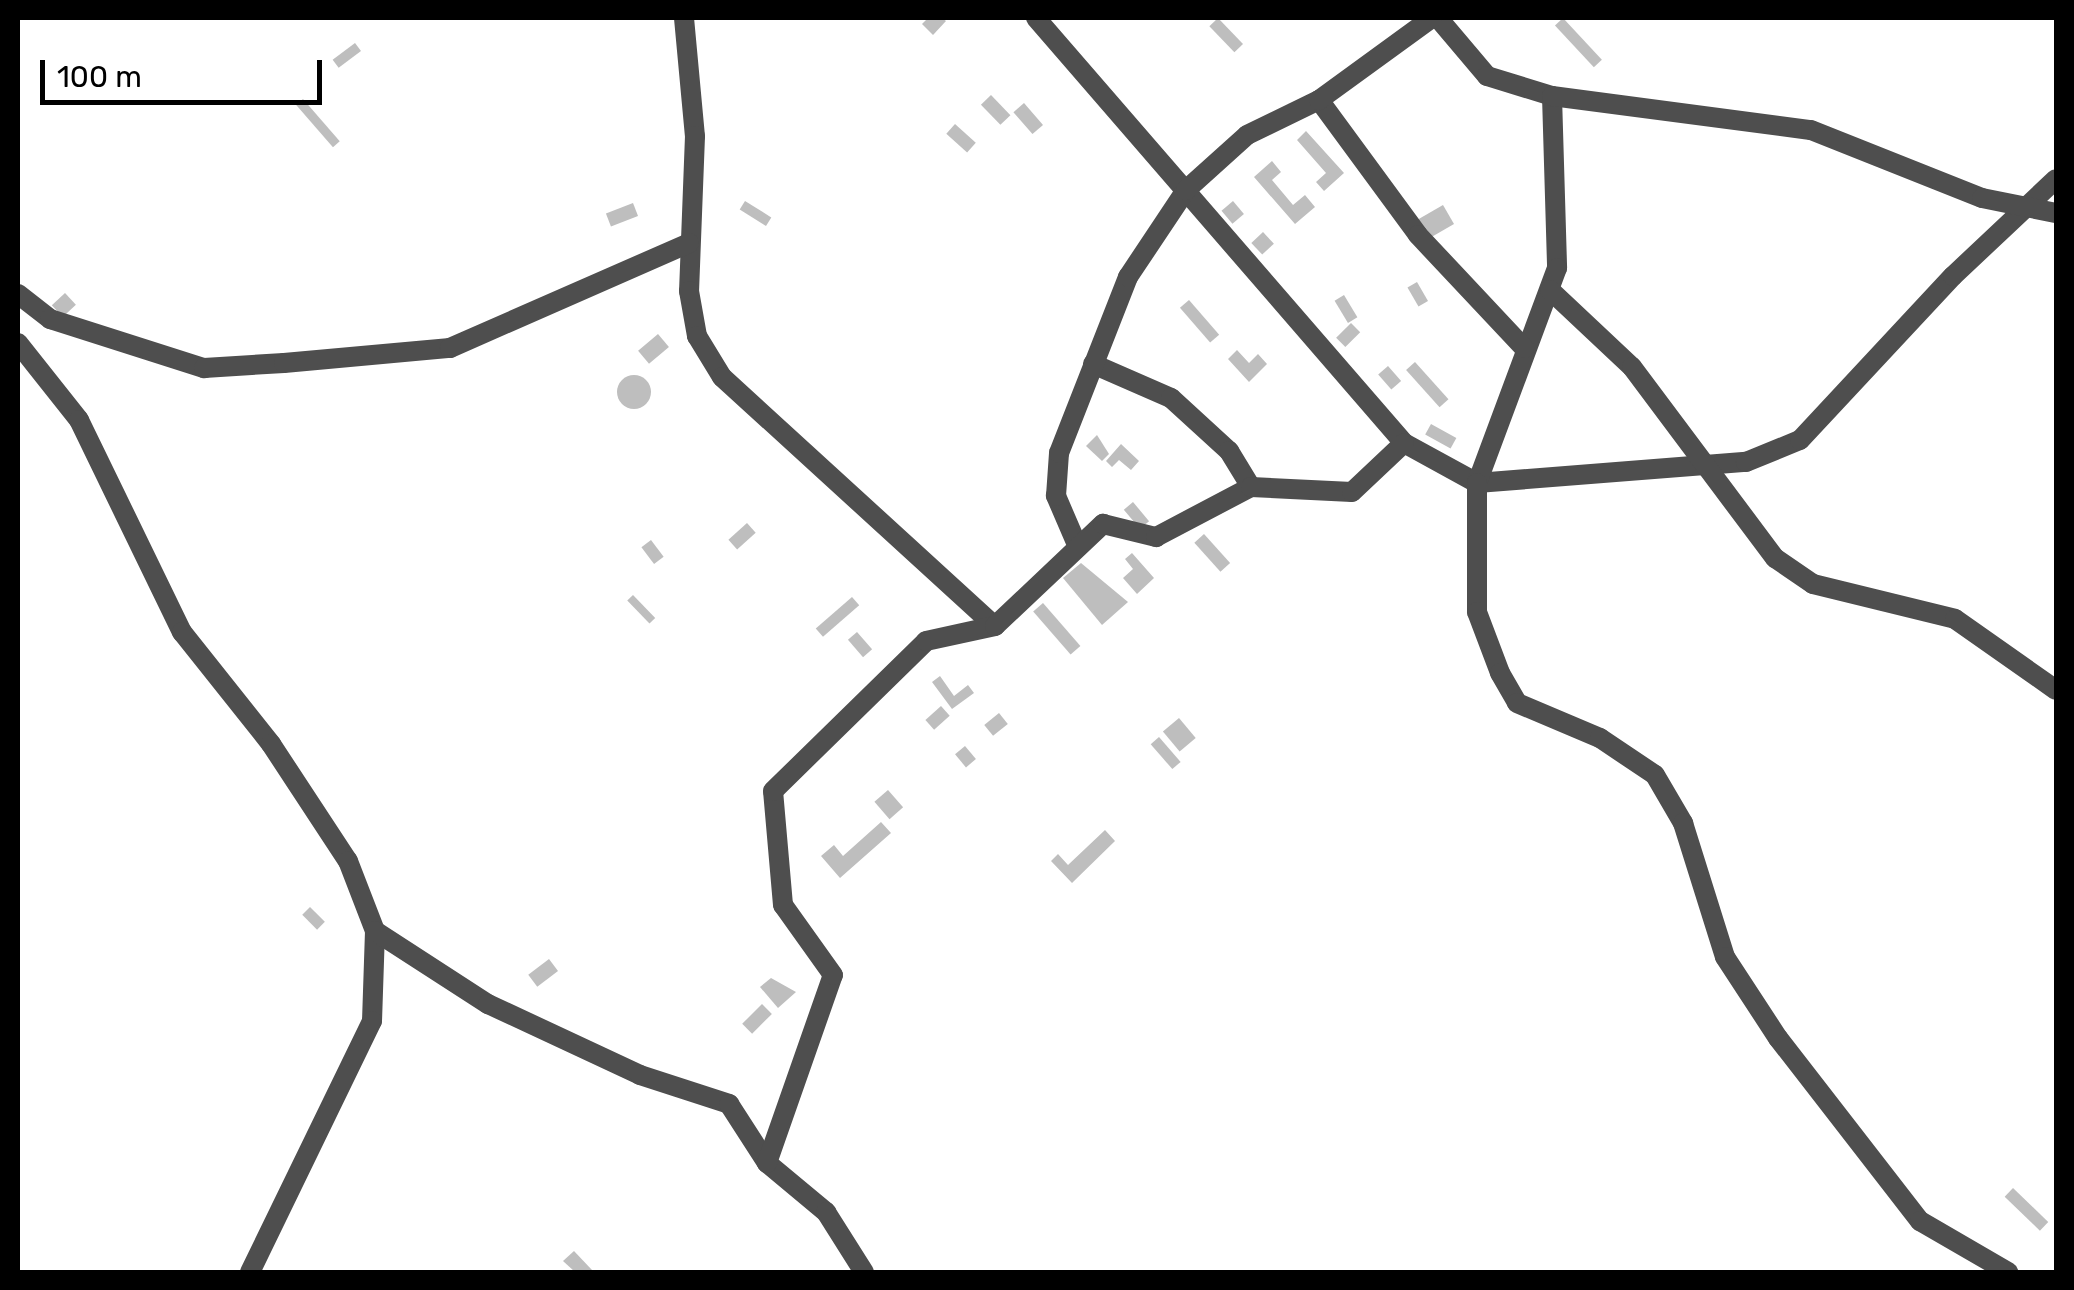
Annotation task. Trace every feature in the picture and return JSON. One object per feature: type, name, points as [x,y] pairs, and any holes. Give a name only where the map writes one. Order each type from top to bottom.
[{"type":"street","points":[[684,18],[694,136],[689,243],[698,336],[722,377],[995,626]]},
{"type":"street","points":[[1036,18],[1404,442],[1477,482],[1746,462],[1800,440],[1830,417],[1870,360],[2031,208],[2056,179]]},
{"type":"street","points":[[1078,548],[1056,496],[1058,467],[1128,277],[1186,190],[1247,135],[1318,100],[1435,18],[1488,76],[1552,96],[1812,130],[1930,180],[2056,213]]},
{"type":"street","points":[[1552,96],[1556,268],[1477,482],[1477,612],[1517,703],[1600,738],[1655,776],[1683,823],[1724,957],[1778,1038],[1920,1221],[2008,1272]]},
{"type":"street","points":[[1318,100],[1418,235],[1524,348]]},
{"type":"street","points":[[18,294],[50,319],[204,368],[284,363],[450,348],[689,243]]},
{"type":"street","points":[[1550,290],[1632,367],[1775,558],[1813,584],[1954,619],[2056,690]]},
{"type":"street","points":[[18,343],[79,420],[182,632],[271,744],[348,860],[374,931],[372,1022],[250,1272]]},
{"type":"street","points":[[1094,364],[1170,398],[1230,451],[1251,487]]},
{"type":"street","points":[[767,1163],[833,975],[784,905],[773,790],[926,641],[995,626],[1109,522],[1156,537],[1251,487],[1352,492],[1404,442]]},
{"type":"street","points":[[374,931],[488,1004],[640,1075],[729,1104],[767,1163],[826,1212],[864,1272]]},
{"type":"building","points":[[928,18],[946,21],[933,35],[922,24]]},
{"type":"building","points":[[1218,18],[1243,44],[1234,52],[1209,26]]},
{"type":"building","points":[[1563,18],[1602,60],[1594,67],[1555,26]]},
{"type":"building","points":[[355,43],[361,51],[339,68],[333,60]]},
{"type":"building","points":[[991,95],[1010,115],[1000,125],[981,105]]},
{"type":"building","points":[[303,99],[340,141],[333,147],[296,105]]},
{"type":"building","points":[[1024,103],[1043,125],[1032,134],[1013,112]]},
{"type":"building","points":[[955,124],[976,143],[967,152],[946,134]]},
{"type":"building","points":[[1306,131],[1344,173],[1324,191],[1316,182],[1326,173],[1297,140]]},
{"type":"building","points":[[1272,161],[1281,172],[1272,180],[1293,205],[1305,195],[1315,207],[1295,224],[1254,177]]},
{"type":"building","points":[[745,201],[771,217],[766,226],[740,209]]},
{"type":"building","points":[[1233,201],[1244,214],[1232,224],[1222,211]]},
{"type":"building","points":[[633,203],[638,216],[611,226],[606,213]]},
{"type":"building","points":[[1443,205],[1454,224],[1428,239],[1417,220]]},
{"type":"building","points":[[1263,232],[1274,244],[1262,255],[1251,243]]},
{"type":"building","points":[[1417,282],[1428,301],[1418,307],[1407,288]]},
{"type":"building","points":[[65,293],[76,305],[63,317],[52,305]]},
{"type":"building","points":[[1344,295],[1357,317],[1348,323],[1335,301]]},
{"type":"building","points":[[1189,300],[1219,335],[1210,343],[1180,308]]},
{"type":"building","points":[[1351,323],[1360,332],[1345,347],[1336,338]]},
{"type":"building","points":[[658,334],[669,347],[649,364],[638,351]]},
{"type":"building","points":[[1237,350],[1249,363],[1258,354],[1267,364],[1249,382],[1228,359]]},
{"type":"building","points":[[1415,362],[1448,399],[1440,407],[1406,370]]},
{"type":"building","points":[[1388,366],[1401,381],[1391,390],[1378,375]]},
{"type":"building","points":[[634,375],[646,380],[651,392],[646,404],[634,409],[622,404],[617,392],[622,380]]},
{"type":"building","points":[[1431,424],[1456,438],[1451,449],[1425,434]]},
{"type":"building","points":[[1097,435],[1109,454],[1102,461],[1086,446]]},
{"type":"building","points":[[1121,444],[1139,461],[1131,470],[1119,460],[1112,467],[1106,461]]},
{"type":"building","points":[[1133,502],[1149,521],[1140,529],[1124,510]]},
{"type":"building","points":[[747,523],[756,533],[737,549],[728,540]]},
{"type":"building","points":[[1204,534],[1230,563],[1220,572],[1194,543]]},
{"type":"building","points":[[651,540],[664,557],[654,564],[641,547]]},
{"type":"building","points":[[1132,553],[1154,578],[1137,594],[1123,578],[1133,569],[1125,559]]},
{"type":"building","points":[[1081,563],[1128,602],[1102,625],[1063,578]]},
{"type":"building","points":[[633,595],[655,618],[649,624],[627,601]]},
{"type":"building","points":[[852,597],[859,605],[823,637],[816,628]]},
{"type":"building","points":[[1043,603],[1080,646],[1071,655],[1033,612]]},
{"type":"building","points":[[857,632],[872,649],[863,657],[848,640]]},
{"type":"building","points":[[940,676],[954,696],[968,685],[974,693],[952,709],[932,682]]},
{"type":"building","points":[[941,706],[950,716],[934,730],[925,720]]},
{"type":"building","points":[[999,713],[1008,724],[993,736],[984,725]]},
{"type":"building","points":[[1179,718],[1196,738],[1180,751],[1163,731]]},
{"type":"building","points":[[1159,737],[1181,762],[1172,769],[1151,744]]},
{"type":"building","points":[[965,746],[976,759],[966,767],[955,754]]},
{"type":"building","points":[[888,790],[903,807],[890,819],[874,802]]},
{"type":"building","points":[[881,822],[891,833],[840,878],[821,856],[834,845],[843,856]]},
{"type":"building","points":[[1105,830],[1115,841],[1072,883],[1051,861],[1058,854],[1068,865]]},
{"type":"building","points":[[310,907],[325,922],[317,930],[302,915]]},
{"type":"building","points":[[549,959],[558,971],[537,987],[528,975]]},
{"type":"building","points":[[771,978],[796,992],[778,1008],[760,987]]},
{"type":"building","points":[[762,1004],[772,1014],[752,1034],[742,1024]]},
{"type":"building","points":[[2013,1188],[2048,1222],[2040,1231],[2005,1197]]},
{"type":"building","points":[[574,1251],[592,1270],[575,1272],[563,1261]]}]
